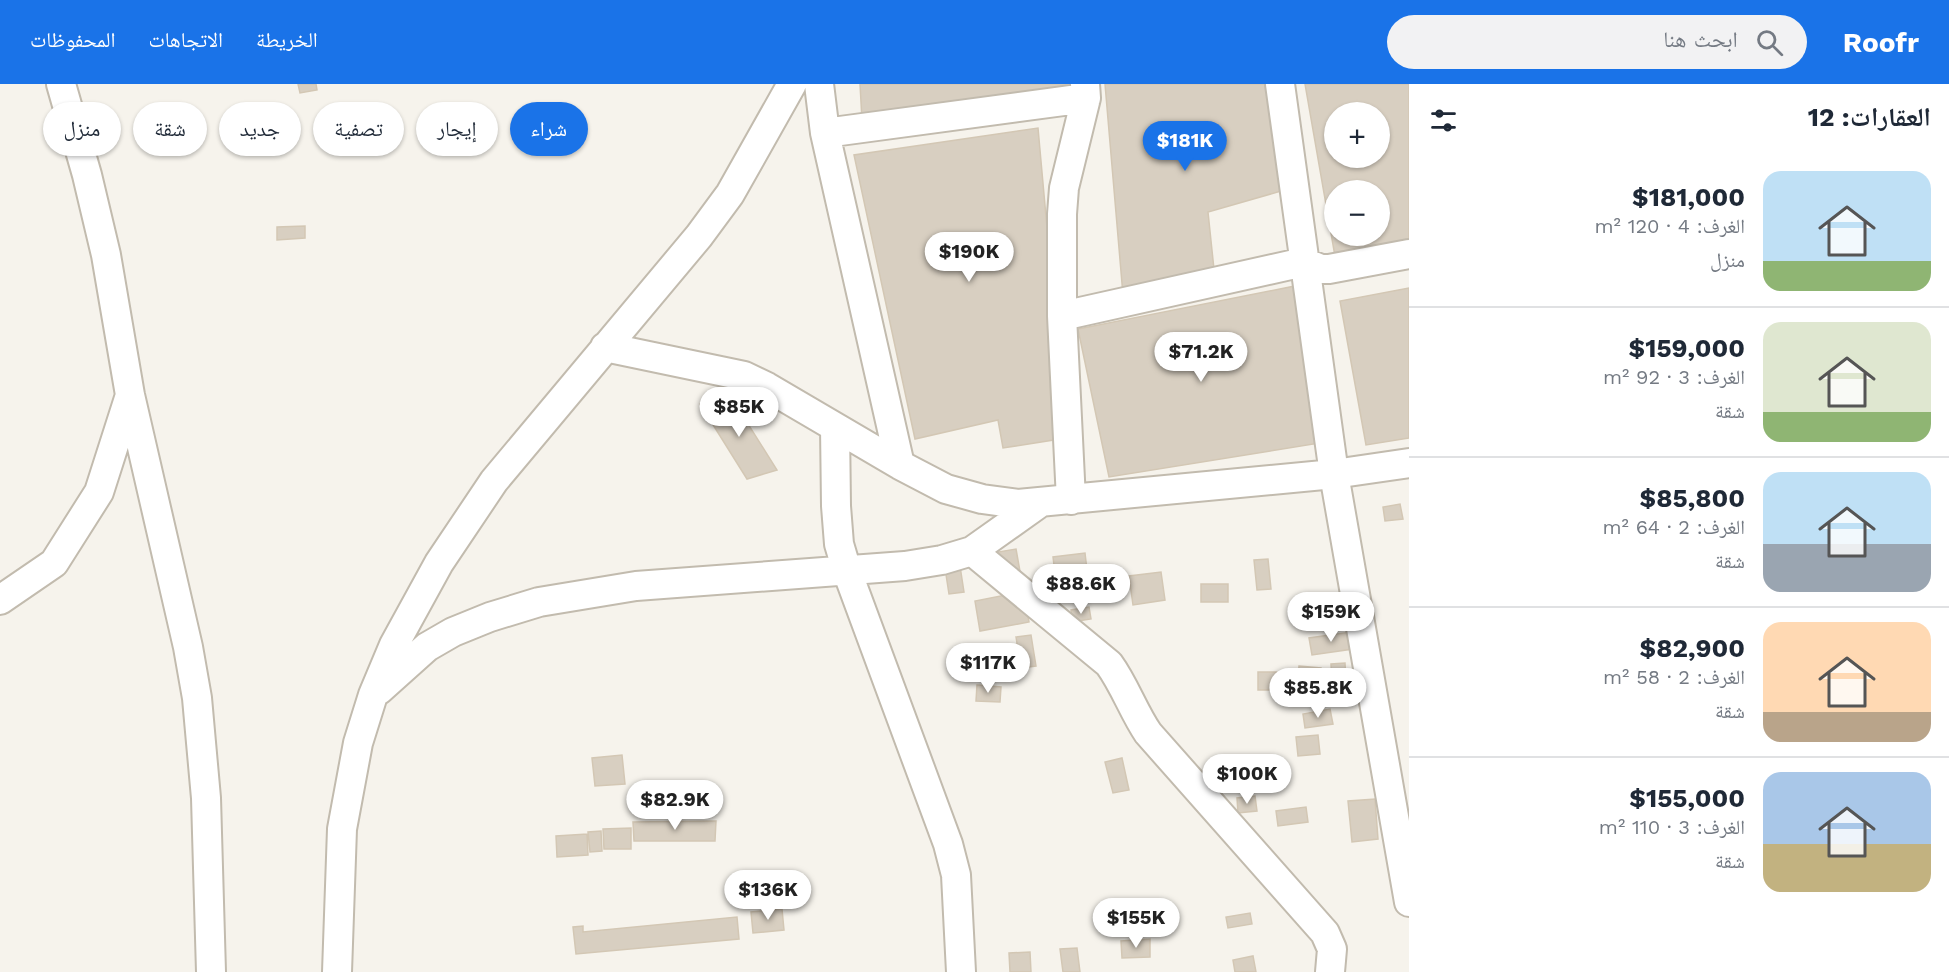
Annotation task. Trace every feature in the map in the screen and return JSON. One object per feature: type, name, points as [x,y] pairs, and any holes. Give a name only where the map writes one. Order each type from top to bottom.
[{"type":"street","points":[[61,84],[106,255],[130,395],[183,625],[197,698],[206,798],[211,972]]},
{"type":"street","points":[[337,972],[342,829],[357,743],[373,695],[394,645],[439,563],[494,481],[699,236],[730,194],[792,84]]},
{"type":"street","points":[[819,84],[825,133],[900,465]]},
{"type":"street","points":[[1280,84],[1334,474],[1408,888]]},
{"type":"street","points":[[825,133],[1086,91],[1064,188],[1062,316],[1071,500]]},
{"type":"street","points":[[1062,316],[1305,262],[1321,269],[1329,269],[1409,254]]},
{"type":"street","points":[[605,347],[744,376],[946,489],[982,499],[1018,504],[1071,500],[1334,474],[1409,463]]},
{"type":"street","points":[[0,600],[54,563],[99,492],[130,395]]},
{"type":"street","points":[[835,427],[839,544],[948,844],[956,875],[961,972]]},
{"type":"street","points":[[373,695],[427,647],[453,632],[490,617],[538,602],[636,586],[847,571],[942,560],[972,551],[1041,502]]},
{"type":"street","points":[[972,551],[1109,664],[1122,682],[1135,714],[1148,733],[1325,933],[1332,949],[1330,972]]},
{"type":"building","points":[[298,84],[316,84],[317,90],[300,93]]},
{"type":"building","points":[[860,84],[1083,84],[862,120]]},
{"type":"building","points":[[1105,84],[1269,84],[1288,189],[1208,212],[1215,279],[1123,295]]},
{"type":"building","points":[[1305,84],[1409,84],[1409,250],[1336,262],[1333,246],[1390,246],[1390,180],[1324,180],[1324,193]]},
{"type":"building","points":[[1038,128],[1066,438],[1003,448],[998,420],[915,439],[854,155]]},
{"type":"building","points":[[305,226],[305,238],[277,240],[277,227]]},
{"type":"building","points":[[1295,286],[1320,443],[1109,477],[1078,329]]},
{"type":"building","points":[[1409,288],[1409,438],[1366,445],[1340,301]]},
{"type":"building","points":[[731,397],[777,470],[747,479],[700,404]]},
{"type":"building","points":[[1400,504],[1403,519],[1385,521],[1383,507]]},
{"type":"building","points":[[1016,549],[1029,622],[980,631],[975,601],[1006,595],[998,552]]},
{"type":"building","points":[[1085,553],[1087,570],[1055,573],[1053,557]]},
{"type":"building","points":[[1268,559],[1271,589],[1257,590],[1254,560]]},
{"type":"building","points":[[960,566],[964,592],[949,594],[945,568]]},
{"type":"building","points":[[1161,572],[1165,600],[1133,605],[1129,576]]},
{"type":"building","points":[[1201,584],[1228,584],[1228,602],[1201,602]]},
{"type":"building","points":[[1089,607],[1091,619],[1072,622],[1071,610]]},
{"type":"building","points":[[1351,632],[1353,649],[1312,655],[1309,638]]},
{"type":"building","points":[[1031,635],[1036,666],[1021,668],[1016,637]]},
{"type":"building","points":[[1345,663],[1346,684],[1332,684],[1331,664]]},
{"type":"building","points":[[1299,666],[1321,668],[1320,684],[1298,682]]},
{"type":"building","points":[[1258,672],[1281,672],[1280,690],[1258,690]]},
{"type":"building","points":[[977,685],[1001,687],[1000,702],[976,701]]},
{"type":"building","points":[[1330,709],[1333,724],[1305,728],[1303,714]]},
{"type":"building","points":[[1318,735],[1320,754],[1298,756],[1296,737]]},
{"type":"building","points":[[622,755],[625,784],[595,786],[592,758]]},
{"type":"building","points":[[1122,758],[1129,790],[1113,793],[1105,762]]},
{"type":"building","points":[[1255,796],[1257,811],[1238,813],[1237,798]]},
{"type":"building","points":[[1375,799],[1378,839],[1352,842],[1348,801]]},
{"type":"building","points":[[1306,807],[1308,822],[1278,826],[1276,811]]},
{"type":"building","points":[[716,821],[715,841],[634,841],[633,822]]},
{"type":"building","points":[[631,828],[631,849],[604,849],[603,829]]},
{"type":"building","points":[[601,831],[602,851],[590,852],[588,832]]},
{"type":"building","points":[[587,834],[588,855],[557,857],[556,836]]},
{"type":"building","points":[[782,909],[784,930],[753,933],[751,912]]},
{"type":"building","points":[[1250,913],[1252,924],[1228,928],[1226,917]]},
{"type":"building","points":[[737,917],[739,939],[576,954],[573,927],[583,926],[583,932]]},
{"type":"building","points":[[1150,939],[1150,957],[1122,958],[1121,941]]},
{"type":"building","points":[[1077,948],[1080,972],[1063,972],[1060,949]]},
{"type":"building","points":[[1030,952],[1031,972],[1010,972],[1009,953]]},
{"type":"building","points":[[1253,956],[1256,972],[1235,972],[1233,960]]}]
